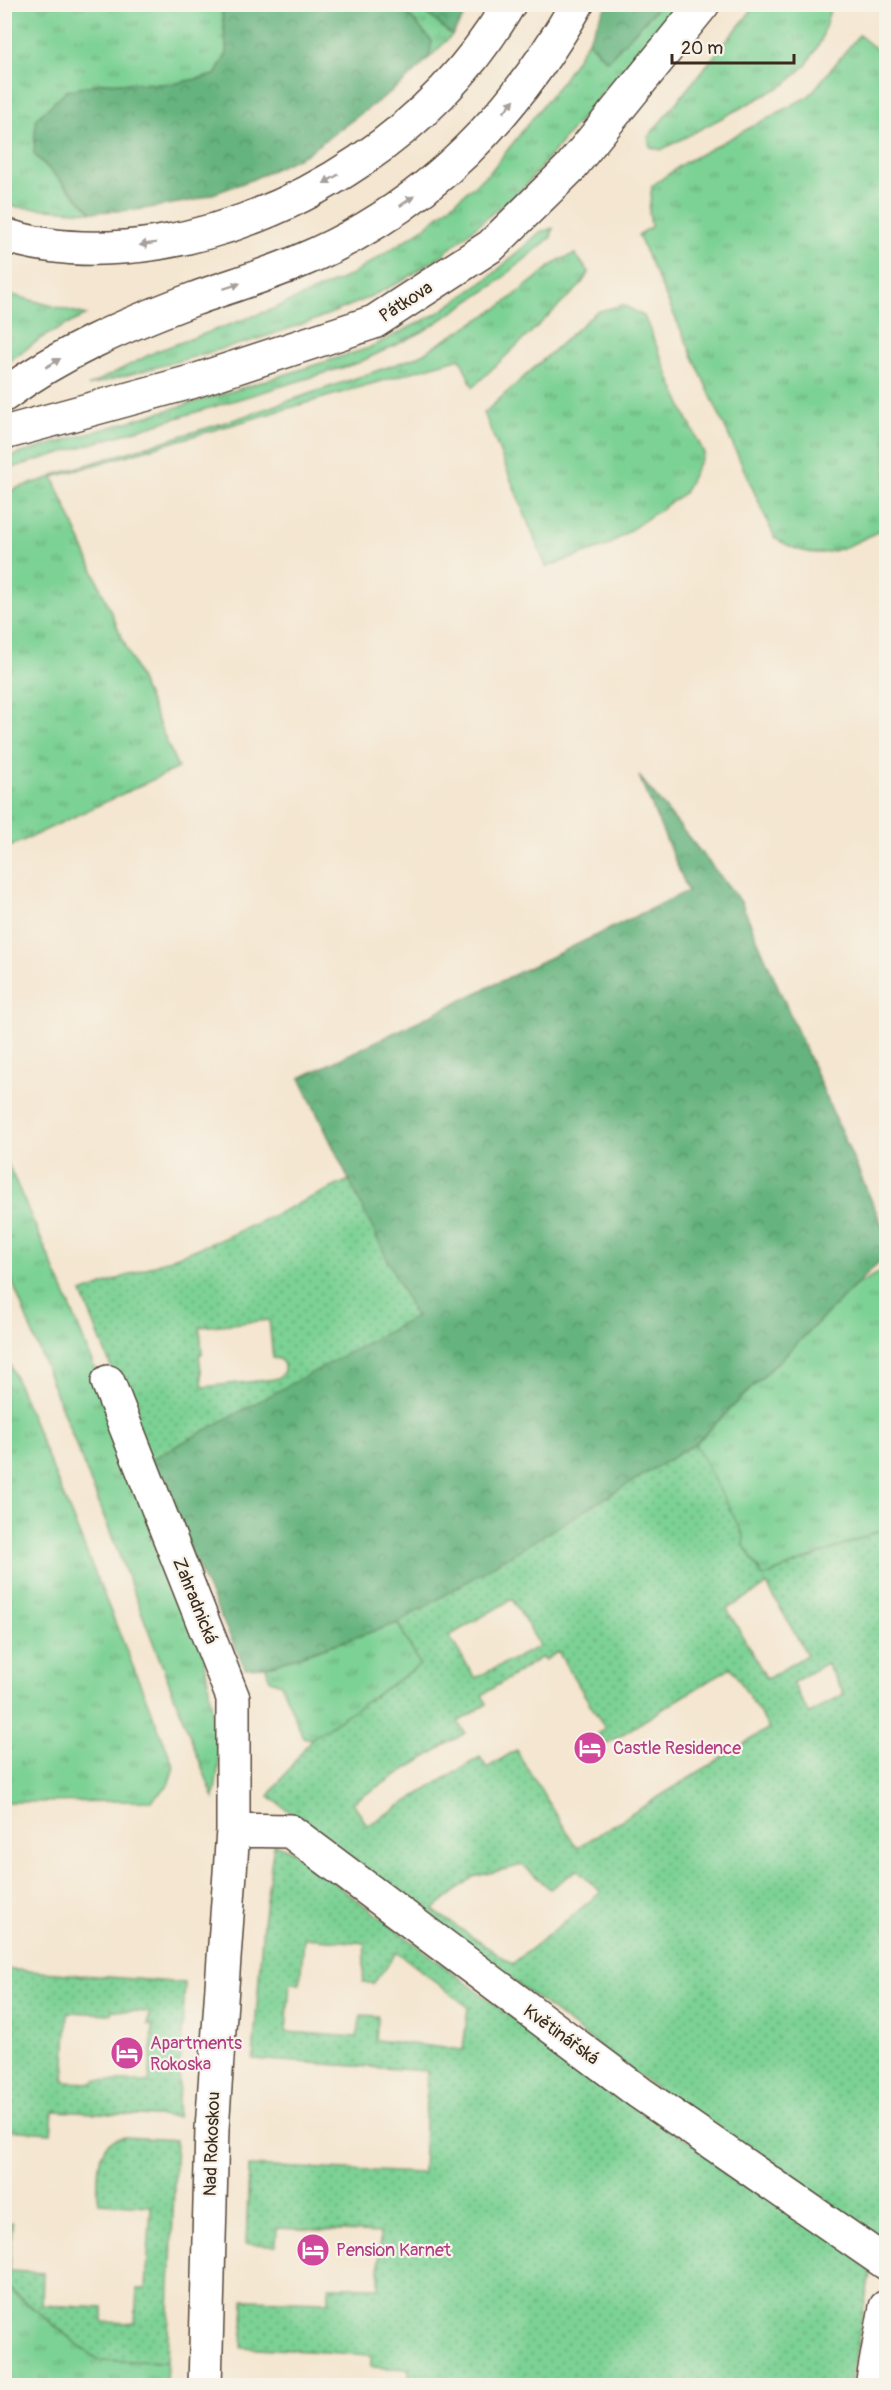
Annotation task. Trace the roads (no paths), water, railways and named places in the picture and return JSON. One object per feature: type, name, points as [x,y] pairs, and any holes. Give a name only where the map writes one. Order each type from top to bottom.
[{"type":"street","points":[[4,235],[28,243],[103,248],[157,243],[214,230],[255,216],[333,178],[394,136],[428,107],[473,58],[497,26],[509,4]]},
{"type":"street","points":[[4,395],[60,358],[103,335],[195,298],[302,261],[378,221],[417,194],[470,150],[522,91],[550,51],[577,4]]},
{"type":"street","name":"Pátkova","points":[[4,433],[191,382],[374,322],[491,246],[570,168],[703,4]]},
{"type":"street","name":"Zahradnická","points":[[108,1382],[233,1698],[233,1830]]},
{"type":"street","name":"Květinářská","points":[[233,1830],[290,1831],[631,2086],[886,2263]]},
{"type":"street","name":"Nad Rokoskou","points":[[205,2385],[212,2129],[233,1830]]},
{"type":"street","points":[[872,2385],[886,2307]]},
{"type":"place","name":"Castle Residence","points":[[590,1748]]},
{"type":"place","name":"Apartments Rokoska","points":[[127,2053]]},
{"type":"place","name":"Pension Karnet","points":[[313,2250]]}]
